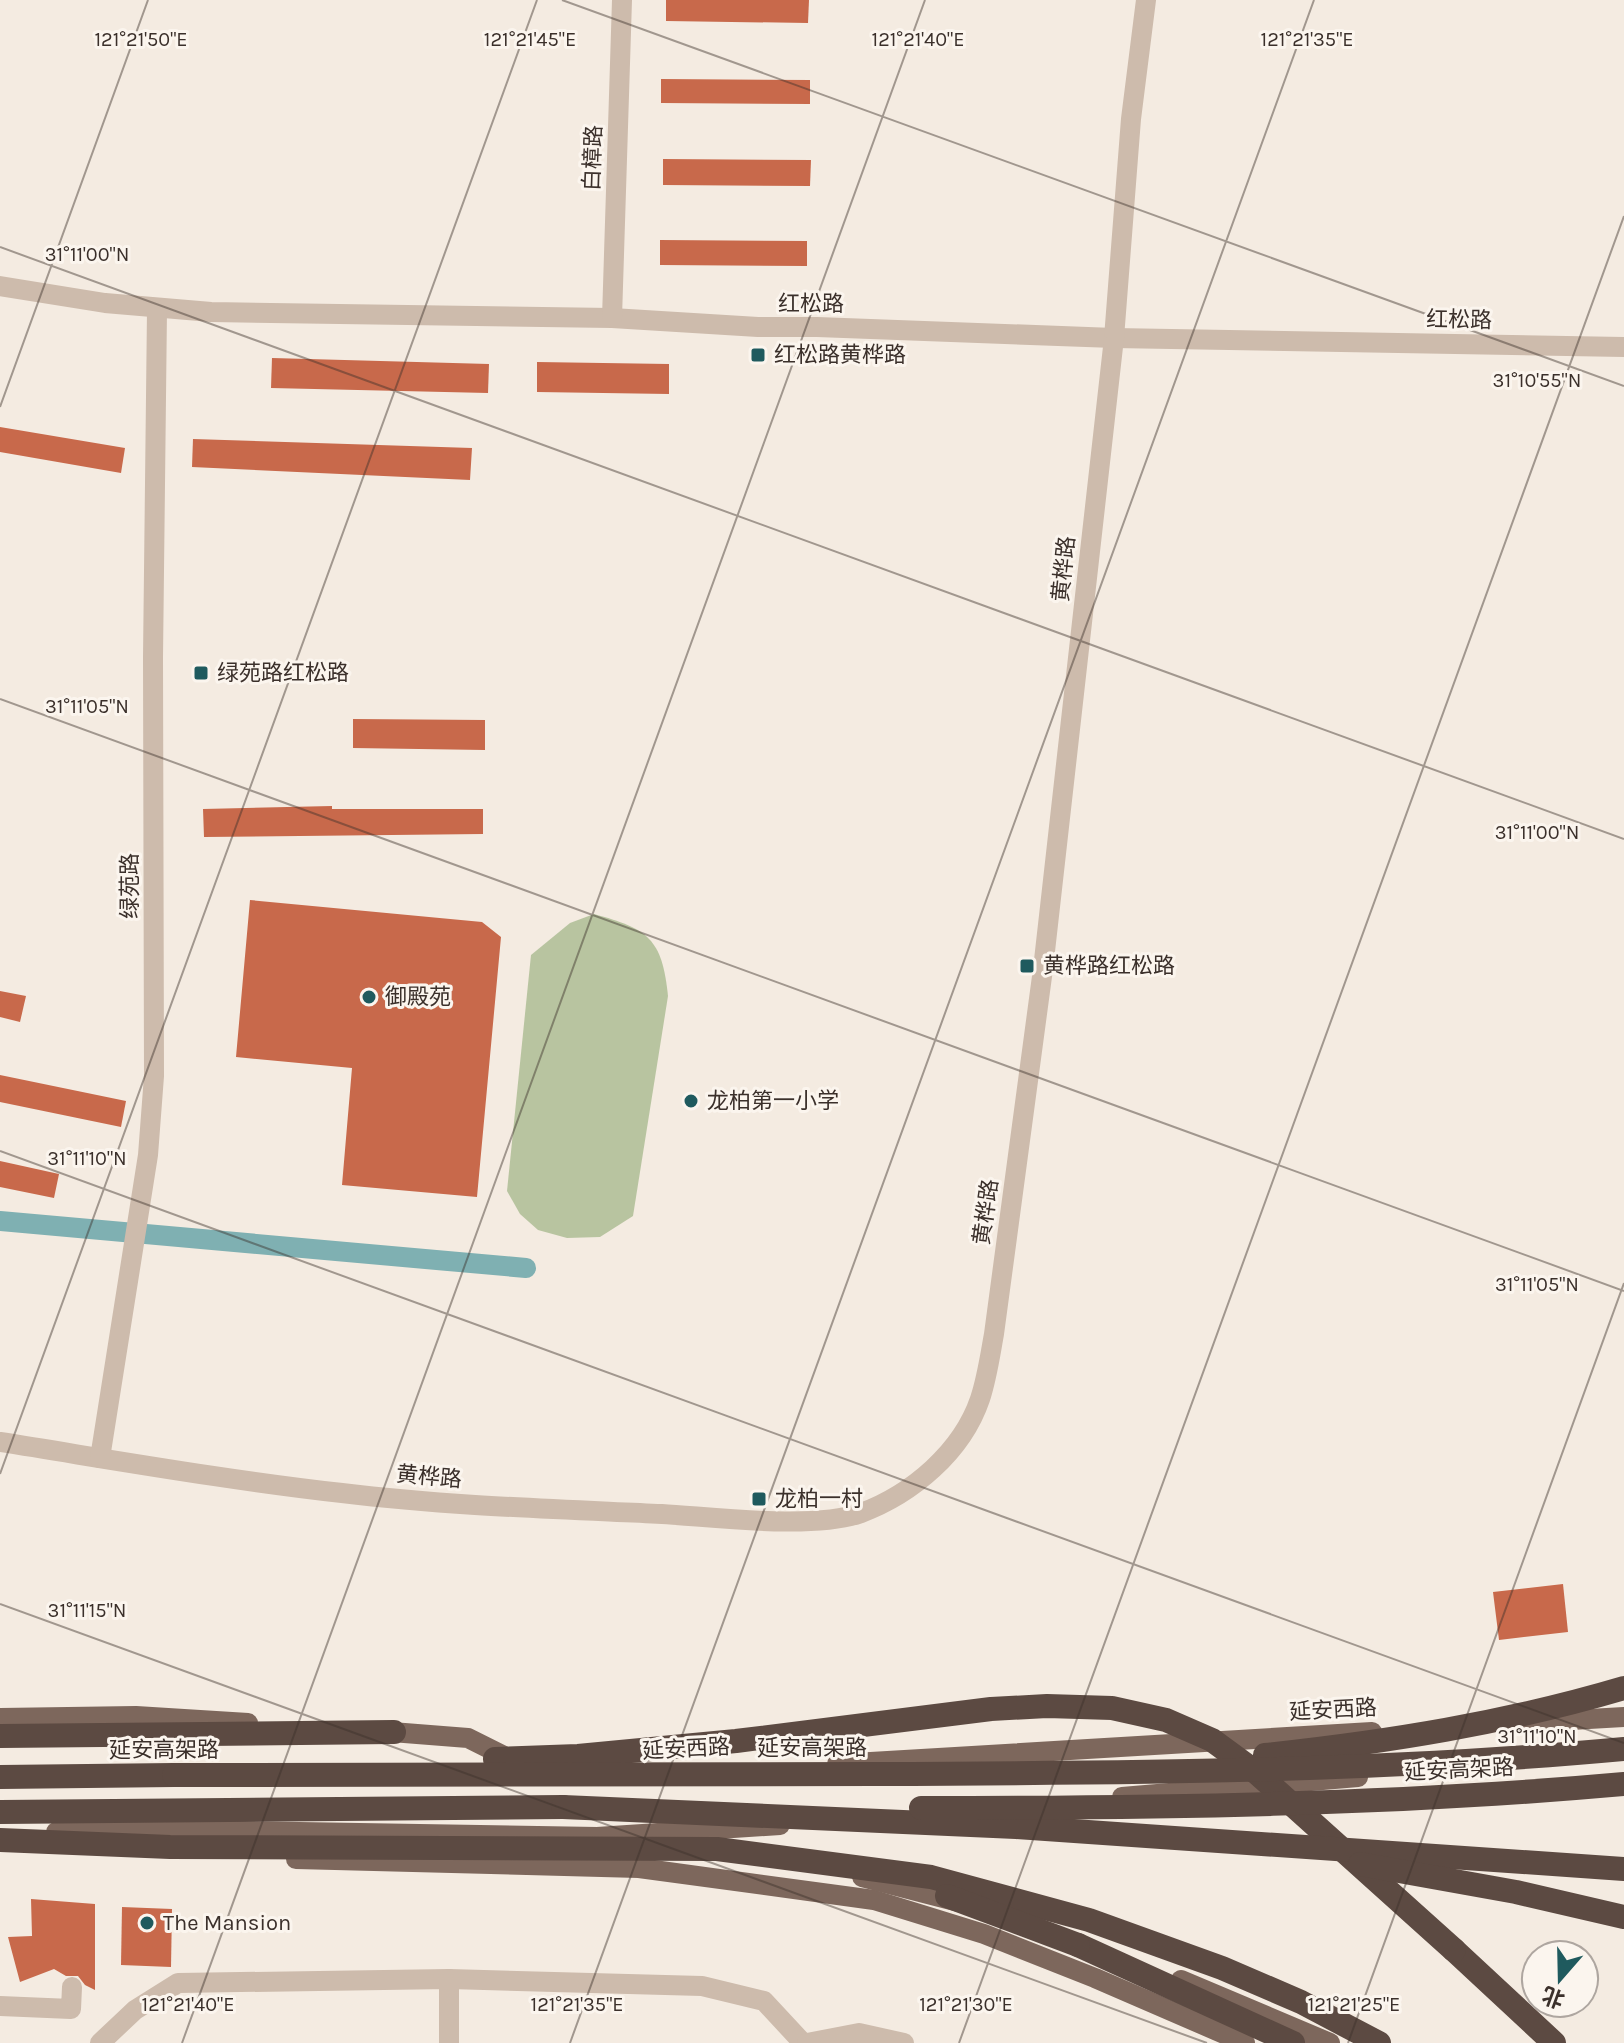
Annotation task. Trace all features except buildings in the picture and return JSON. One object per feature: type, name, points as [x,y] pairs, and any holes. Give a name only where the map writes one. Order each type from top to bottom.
[{"type":"highway","points":[[1023,1773],[1192,1763],[1355,1746],[1563,1706],[1624,1688]]},
{"type":"highway","points":[[174,1775],[381,1762],[578,1756],[736,1741],[991,1709],[1047,1706],[1112,1708],[1166,1720],[1212,1740],[1257,1773],[1554,2043]]},
{"type":"highway","points":[[0,1736],[394,1732]]},
{"type":"highway","name":"延安高架路","points":[[0,1777],[1023,1773],[1345,1768],[1624,1749]]},
{"type":"highway","name":"延安高架路","points":[[0,1812],[563,1807],[1003,1808],[1332,1803],[1511,1794],[1624,1784]]},
{"type":"highway","points":[[563,1807],[1016,1827],[1624,1869]]},
{"type":"highway","points":[[1016,1827],[1324,1857],[1516,1892],[1624,1917]]},
{"type":"highway","points":[[0,1840],[170,1847],[717,1849],[931,1877],[1089,1920],[1222,1968],[1301,2002],[1379,2043]]},
{"type":"highway","points":[[821,1863],[915,1884],[1078,1945],[1293,2043]]},
{"type":"main road","name":"延安西路","points":[[0,1718],[136,1716],[468,1738],[501,1753],[530,1772],[587,1779],[1624,1717]]},
{"type":"main road","points":[[0,1832],[175,1830],[597,1837],[751,1828],[1624,1755]]},
{"type":"main road","points":[[709,1854],[751,1828]]},
{"type":"main road","points":[[597,1837],[870,1879],[1028,1920],[1330,2043]]},
{"type":"main road","points":[[597,1837],[639,1868]]},
{"type":"main road","points":[[0,1851],[639,1868],[874,1900],[984,1934],[1245,2043]]},
{"type":"street","name":"白樟路","points":[[612,318],[622,0]]},
{"type":"street","name":"黄桦路","points":[[0,1442],[342,1493],[456,1503],[786,1520],[827,1520],[859,1514],[916,1482],[945,1458],[965,1431],[979,1402],[994,1334],[1043,969],[1114,338],[1131,119],[1146,0]]},
{"type":"street","name":"红松路","points":[[0,286],[157,310],[612,318],[758,327],[1114,338],[1624,347]]},
{"type":"street","name":"绿苑路","points":[[100,1458],[140,1208],[154,1076],[153,642],[157,310]]},
{"type":"street","points":[[100,2043],[135,2010],[178,1983],[449,1979],[702,1986],[764,2001],[805,2043],[859,2033],[904,2043]]},
{"type":"street","points":[[449,1979],[449,2043]]},
{"type":"street","points":[[0,2006],[71,2009],[72,1987]]},
{"type":"green space","points":[[594,914],[628,925],[649,939],[662,961],[668,996],[633,1216],[600,1237],[567,1238],[538,1230],[520,1214],[507,1191],[531,955],[570,923]]},
{"type":"waterway","points":[[0,1221],[526,1268]]},
{"type":"place","name":"红松路黄桦路","points":[[758,355]]},
{"type":"place","name":"绿苑路红松路","points":[[201,673]]},
{"type":"place","name":"黄桦路红松路","points":[[1027,966]]},
{"type":"place","name":"御殿苑","points":[[369,997]]},
{"type":"place","name":"龙柏第一小学","points":[[691,1101]]},
{"type":"place","name":"龙柏一村","points":[[759,1499]]},
{"type":"place","name":"The Mansion","points":[[147,1923]]}]
